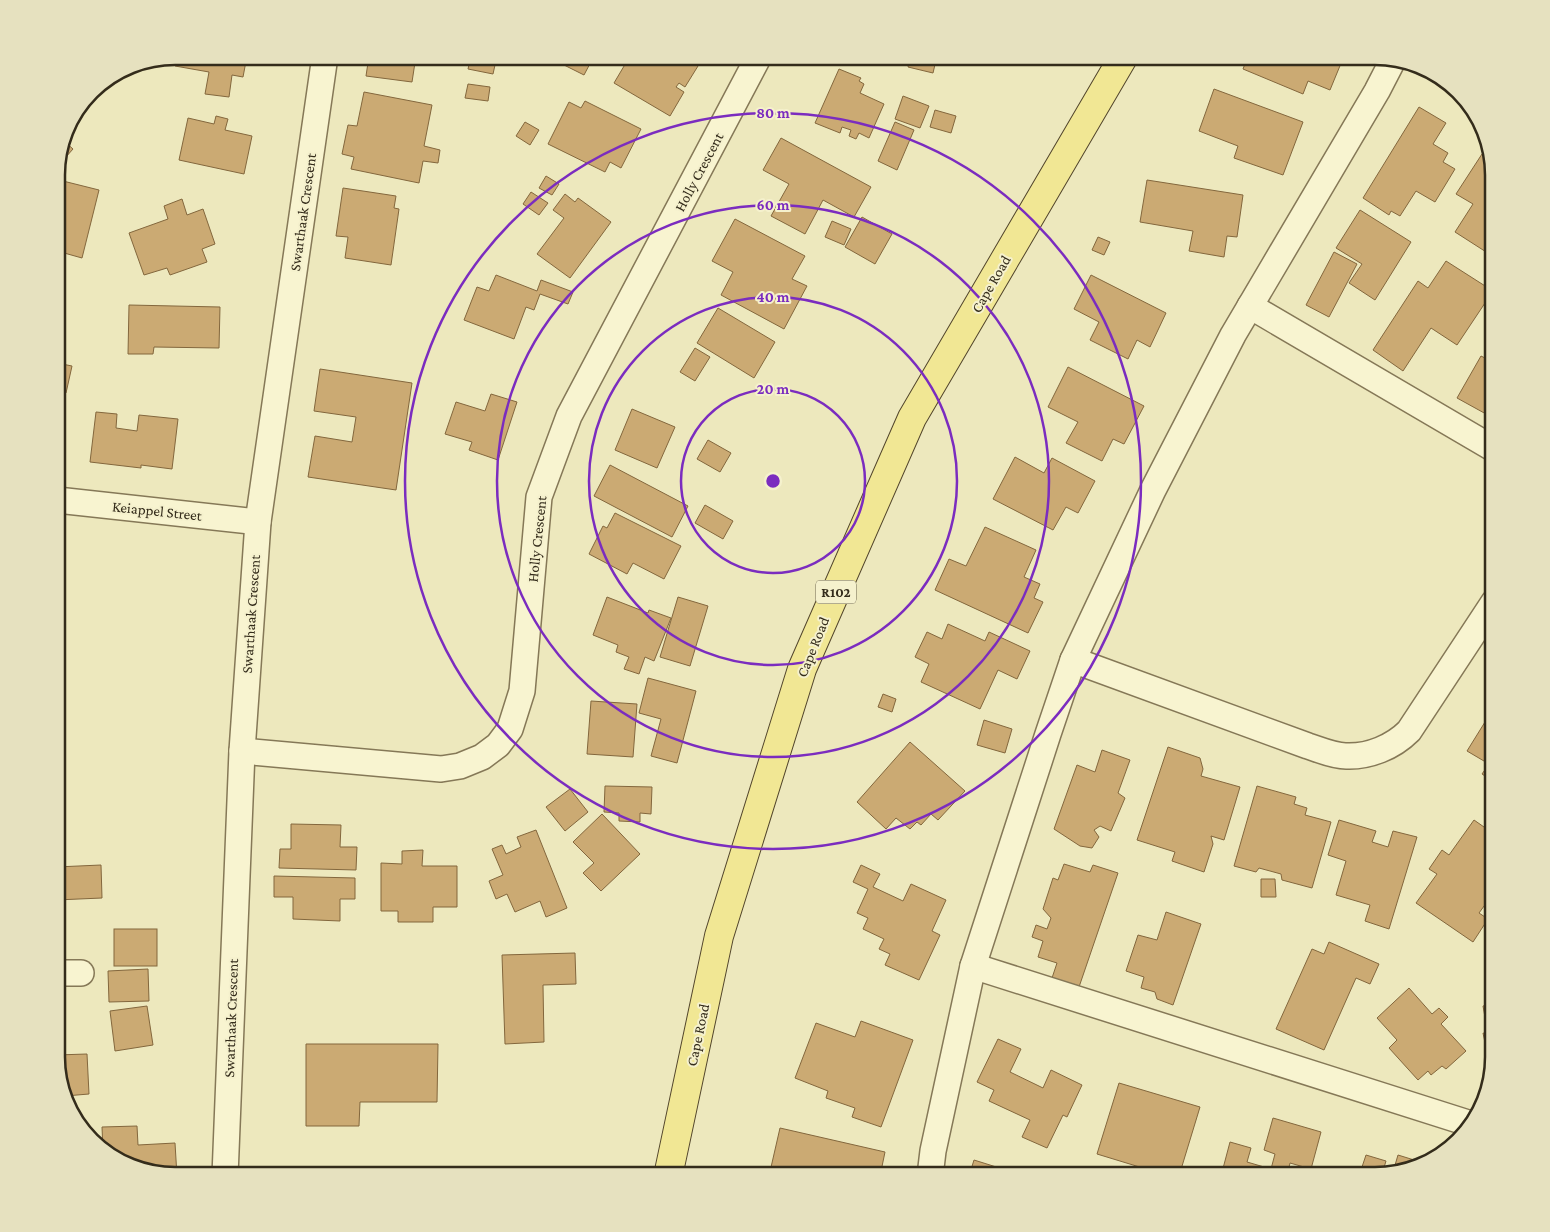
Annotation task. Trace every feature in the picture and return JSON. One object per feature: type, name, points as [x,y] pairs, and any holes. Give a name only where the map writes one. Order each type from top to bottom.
[{"type":"main road","name":"Cape Road","points":[[670,1167],[719,936],[802,669],[912,418],[1119,65]]},
{"type":"street","name":"Swarthaak Crescent","points":[[225,1167],[242,751],[258,522],[324,65]]},
{"type":"street","name":"Holly Crescent","points":[[242,751],[441,769],[460,766],[482,757],[498,745],[510,729],[522,691],[539,496],[569,416],[755,65]]},
{"type":"street","points":[[931,1167],[973,966],[1073,660],[1153,490],[1233,335],[1390,66]]},
{"type":"street","points":[[1250,306],[1485,444]]},
{"type":"street","name":"Keiappel Street","points":[[65,501],[258,522]]},
{"type":"street","points":[[1073,660],[1308,746],[1345,756],[1367,754],[1400,740],[1409,731],[1485,616]]},
{"type":"street","points":[[973,966],[1464,1122]]},
{"type":"street","points":[[65,973],[81,973]]},
{"type":"building","points":[[245,65],[243,77],[232,75],[229,97],[205,94],[209,72],[175,66]]},
{"type":"building","points":[[368,65],[415,65],[412,82],[366,76]]},
{"type":"building","points":[[469,65],[495,65],[493,74],[468,69]]},
{"type":"building","points":[[564,65],[589,65],[584,75]]},
{"type":"building","points":[[625,65],[698,66],[685,87],[679,83],[676,87],[684,92],[670,116],[614,83]]},
{"type":"building","points":[[908,65],[935,65],[933,73],[908,67]]},
{"type":"building","points":[[1245,65],[1340,65],[1330,90],[1308,81],[1303,94],[1243,69]]},
{"type":"building","points":[[839,69],[861,78],[859,81],[864,84],[860,93],[884,104],[869,138],[859,133],[856,139],[849,136],[851,130],[842,127],[840,133],[815,123]]},
{"type":"building","points":[[468,84],[490,87],[488,101],[465,98]]},
{"type":"building","points":[[1214,89],[1303,122],[1283,175],[1234,158],[1238,146],[1199,131]]},
{"type":"building","points":[[364,92],[432,105],[424,146],[440,150],[438,163],[423,161],[419,183],[351,169],[354,157],[342,154],[348,125],[357,126]]},
{"type":"building","points":[[903,96],[929,106],[920,128],[895,119]]},
{"type":"building","points":[[585,101],[641,129],[621,168],[610,162],[605,172],[548,144],[569,102],[581,108]]},
{"type":"building","points":[[1419,107],[1446,123],[1433,144],[1448,153],[1443,162],[1455,169],[1435,202],[1416,191],[1400,216],[1391,211],[1389,215],[1363,198]]},
{"type":"building","points":[[935,110],[956,116],[951,133],[930,127]]},
{"type":"building","points":[[216,116],[228,119],[225,130],[252,136],[244,174],[179,160],[188,118],[214,124]]},
{"type":"building","points":[[525,122],[539,130],[530,145],[516,136]]},
{"type":"building","points":[[895,122],[914,130],[897,170],[878,161]]},
{"type":"building","points":[[781,138],[871,187],[854,217],[823,200],[805,234],[771,216],[789,184],[763,170]]},
{"type":"building","points":[[69,146],[73,149],[67,156]]},
{"type":"building","points":[[1482,154],[1485,168],[1485,251],[1455,232],[1473,204],[1456,194]]},
{"type":"building","points":[[546,176],[559,184],[552,195],[539,188]]},
{"type":"building","points":[[1147,180],[1243,195],[1237,237],[1227,236],[1224,257],[1189,251],[1193,231],[1140,222]]},
{"type":"building","points":[[65,182],[99,190],[82,258],[65,253]]},
{"type":"building","points":[[343,188],[396,196],[394,208],[399,209],[391,265],[345,258],[348,237],[336,236]]},
{"type":"building","points":[[531,192],[548,203],[539,215],[523,204]]},
{"type":"building","points":[[565,194],[575,202],[578,198],[611,222],[570,278],[537,254],[564,218],[553,210]]},
{"type":"building","points":[[182,199],[187,215],[203,209],[215,244],[202,249],[207,262],[170,275],[167,268],[144,275],[129,233],[168,219],[164,206]]},
{"type":"building","points":[[1360,210],[1411,242],[1375,300],[1349,283],[1362,264],[1336,248]]},
{"type":"building","points":[[862,217],[892,234],[875,264],[845,247]]},
{"type":"building","points":[[735,219],[805,256],[792,279],[807,286],[784,329],[721,295],[733,272],[712,261]]},
{"type":"building","points":[[832,221],[851,229],[844,245],[825,237]]},
{"type":"building","points":[[1098,237],[1110,242],[1104,255],[1092,250]]},
{"type":"building","points":[[1334,252],[1357,264],[1329,317],[1306,305]]},
{"type":"building","points":[[1446,261],[1485,286],[1485,303],[1457,345],[1431,328],[1403,371],[1373,350],[1418,281],[1428,288]]},
{"type":"building","points":[[496,275],[537,291],[541,280],[573,292],[568,304],[540,294],[534,310],[526,307],[514,339],[464,320],[477,287],[489,291]]},
{"type":"building","points":[[1091,275],[1166,313],[1150,347],[1137,340],[1128,359],[1090,340],[1099,322],[1074,309]]},
{"type":"building","points":[[129,305],[220,307],[219,348],[154,347],[153,354],[128,354]]},
{"type":"building","points":[[718,308],[775,342],[754,378],[697,343]]},
{"type":"building","points":[[695,348],[710,357],[695,381],[680,372]]},
{"type":"building","points":[[1481,356],[1485,358],[1485,413],[1457,398]]},
{"type":"building","points":[[65,365],[72,366],[65,393]]},
{"type":"building","points":[[1068,367],[1144,406],[1124,444],[1113,439],[1102,461],[1066,443],[1078,422],[1048,407]]},
{"type":"building","points":[[320,369],[412,383],[396,490],[308,477],[315,436],[352,442],[356,417],[314,411]]},
{"type":"building","points":[[491,394],[517,402],[498,460],[469,450],[472,442],[445,434],[456,402],[485,411]]},
{"type":"building","points":[[632,409],[675,427],[657,468],[615,450]]},
{"type":"building","points":[[96,412],[117,414],[116,428],[137,431],[139,415],[178,419],[172,469],[141,465],[141,468],[90,462]]},
{"type":"building","points":[[708,440],[731,453],[720,472],[697,459]]},
{"type":"building","points":[[1015,457],[1044,473],[1052,458],[1095,481],[1078,513],[1066,507],[1053,530],[993,499]]},
{"type":"building","points":[[610,465],[688,506],[672,537],[594,496]]},
{"type":"building","points":[[705,505],[733,521],[723,539],[695,523]]},
{"type":"building","points":[[615,513],[681,546],[664,579],[633,563],[627,574],[589,554],[603,526],[607,528]]},
{"type":"building","points":[[985,527],[1036,550],[1024,577],[1040,584],[1034,598],[1043,602],[1028,633],[935,590],[949,559],[966,566]]},
{"type":"building","points":[[607,597],[648,613],[649,610],[671,618],[654,661],[645,657],[639,674],[624,669],[629,657],[616,652],[618,645],[593,635]]},
{"type":"building","points":[[678,597],[708,606],[690,666],[660,657]]},
{"type":"building","points":[[948,624],[985,641],[989,632],[1030,651],[1017,679],[998,670],[980,709],[921,682],[929,664],[915,657],[927,632],[942,639]]},
{"type":"building","points":[[648,678],[696,691],[677,763],[651,756],[661,719],[639,713]]},
{"type":"building","points":[[883,694],[896,699],[892,712],[878,707]]},
{"type":"building","points":[[591,701],[637,704],[633,757],[587,754]]},
{"type":"building","points":[[984,720],[1012,729],[1005,753],[977,745]]},
{"type":"building","points":[[1485,722],[1485,762],[1467,751]]},
{"type":"building","points":[[910,742],[965,791],[938,820],[931,814],[921,825],[917,822],[910,829],[896,818],[886,829],[857,802]]},
{"type":"building","points":[[1168,747],[1200,758],[1203,769],[1201,776],[1240,787],[1224,840],[1211,836],[1213,844],[1204,872],[1172,861],[1175,852],[1137,840]]},
{"type":"building","points":[[1102,750],[1130,760],[1118,793],[1125,798],[1111,831],[1100,826],[1094,830],[1099,837],[1092,848],[1080,846],[1054,829],[1077,765],[1095,772]]},
{"type":"building","points":[[605,786],[652,787],[651,814],[640,813],[640,822],[619,821],[619,813],[604,812]]},
{"type":"building","points":[[1257,786],[1296,797],[1294,804],[1307,808],[1305,815],[1331,822],[1312,888],[1282,880],[1281,874],[1259,868],[1256,872],[1234,866]]},
{"type":"building","points":[[570,789],[588,812],[565,831],[546,807]]},
{"type":"building","points":[[602,814],[640,854],[601,891],[583,873],[594,863],[573,842]]},
{"type":"building","points":[[1339,820],[1376,831],[1372,842],[1388,847],[1393,831],[1417,837],[1389,929],[1365,921],[1370,905],[1336,895],[1346,861],[1328,855]]},
{"type":"building","points":[[1474,820],[1485,828],[1485,905],[1479,913],[1485,917],[1485,924],[1473,942],[1416,903],[1437,874],[1429,869],[1442,850],[1449,855]]},
{"type":"building","points":[[291,824],[341,825],[340,847],[357,847],[356,870],[279,868],[280,849],[291,849]]},
{"type":"building","points":[[536,830],[567,908],[546,917],[540,901],[515,912],[507,894],[496,899],[489,881],[503,875],[492,849],[502,845],[506,854],[521,847],[517,837]]},
{"type":"building","points":[[423,850],[422,866],[457,866],[457,907],[433,907],[433,922],[398,922],[398,911],[381,911],[381,863],[402,864],[402,851]]},
{"type":"building","points":[[1064,864],[1090,872],[1093,865],[1118,873],[1079,987],[1052,978],[1057,963],[1038,957],[1043,941],[1032,937],[1036,925],[1047,929],[1051,918],[1043,909],[1053,878],[1058,880]]},
{"type":"building","points":[[101,865],[102,898],[65,900],[65,867]]},
{"type":"building","points":[[861,865],[880,874],[873,887],[903,901],[911,884],[946,900],[932,931],[940,935],[919,980],[885,965],[890,954],[879,949],[884,939],[863,929],[868,918],[857,913],[868,889],[853,882]]},
{"type":"building","points":[[274,876],[355,878],[355,899],[340,899],[340,921],[293,919],[293,897],[274,897]]},
{"type":"building","points":[[1261,879],[1275,879],[1276,897],[1261,897]]},
{"type":"building","points":[[1166,912],[1201,924],[1173,1005],[1157,999],[1155,992],[1141,988],[1144,977],[1126,971],[1138,935],[1157,940]]},
{"type":"building","points":[[114,929],[157,929],[157,966],[114,966]]},
{"type":"building","points":[[1329,942],[1379,964],[1370,984],[1356,978],[1324,1050],[1276,1029],[1312,949],[1324,954]]},
{"type":"building","points":[[575,953],[576,984],[543,985],[544,1042],[505,1044],[502,955]]},
{"type":"building","points":[[148,969],[149,1001],[109,1002],[108,971]]},
{"type":"building","points":[[1409,988],[1432,1014],[1439,1008],[1448,1017],[1441,1024],[1466,1051],[1446,1069],[1442,1066],[1431,1075],[1428,1071],[1418,1080],[1389,1048],[1397,1040],[1377,1018]]},
{"type":"building","points":[[147,1006],[153,1045],[115,1051],[110,1011]]},
{"type":"building","points":[[861,1021],[913,1040],[881,1127],[852,1117],[855,1108],[826,1098],[828,1091],[795,1078],[816,1023],[855,1037]]},
{"type":"building","points":[[998,1039],[1021,1049],[1010,1072],[1043,1088],[1051,1070],[1082,1085],[1067,1117],[1063,1115],[1047,1148],[1022,1137],[1030,1120],[989,1101],[994,1090],[977,1082]]},
{"type":"building","points":[[306,1044],[438,1044],[437,1102],[360,1102],[359,1126],[306,1126]]},
{"type":"building","points":[[87,1054],[89,1094],[72,1095],[66,1071],[65,1055]]},
{"type":"building","points":[[1119,1083],[1200,1107],[1182,1167],[1140,1167],[1097,1154]]},
{"type":"building","points":[[1273,1118],[1321,1132],[1312,1167],[1290,1163],[1289,1167],[1272,1167],[1275,1154],[1264,1150]]},
{"type":"building","points":[[137,1126],[138,1145],[175,1143],[176,1167],[154,1165],[126,1156],[103,1140],[102,1127]]},
{"type":"building","points":[[780,1128],[885,1152],[882,1167],[771,1167]]},
{"type":"building","points":[[1230,1142],[1251,1148],[1247,1162],[1264,1167],[1223,1167]]},
{"type":"building","points":[[1366,1155],[1386,1161],[1384,1167],[1362,1167]]},
{"type":"building","points":[[1398,1155],[1413,1160],[1410,1161],[1395,1165]]},
{"type":"building","points":[[974,1160],[996,1167],[972,1167]]}]
